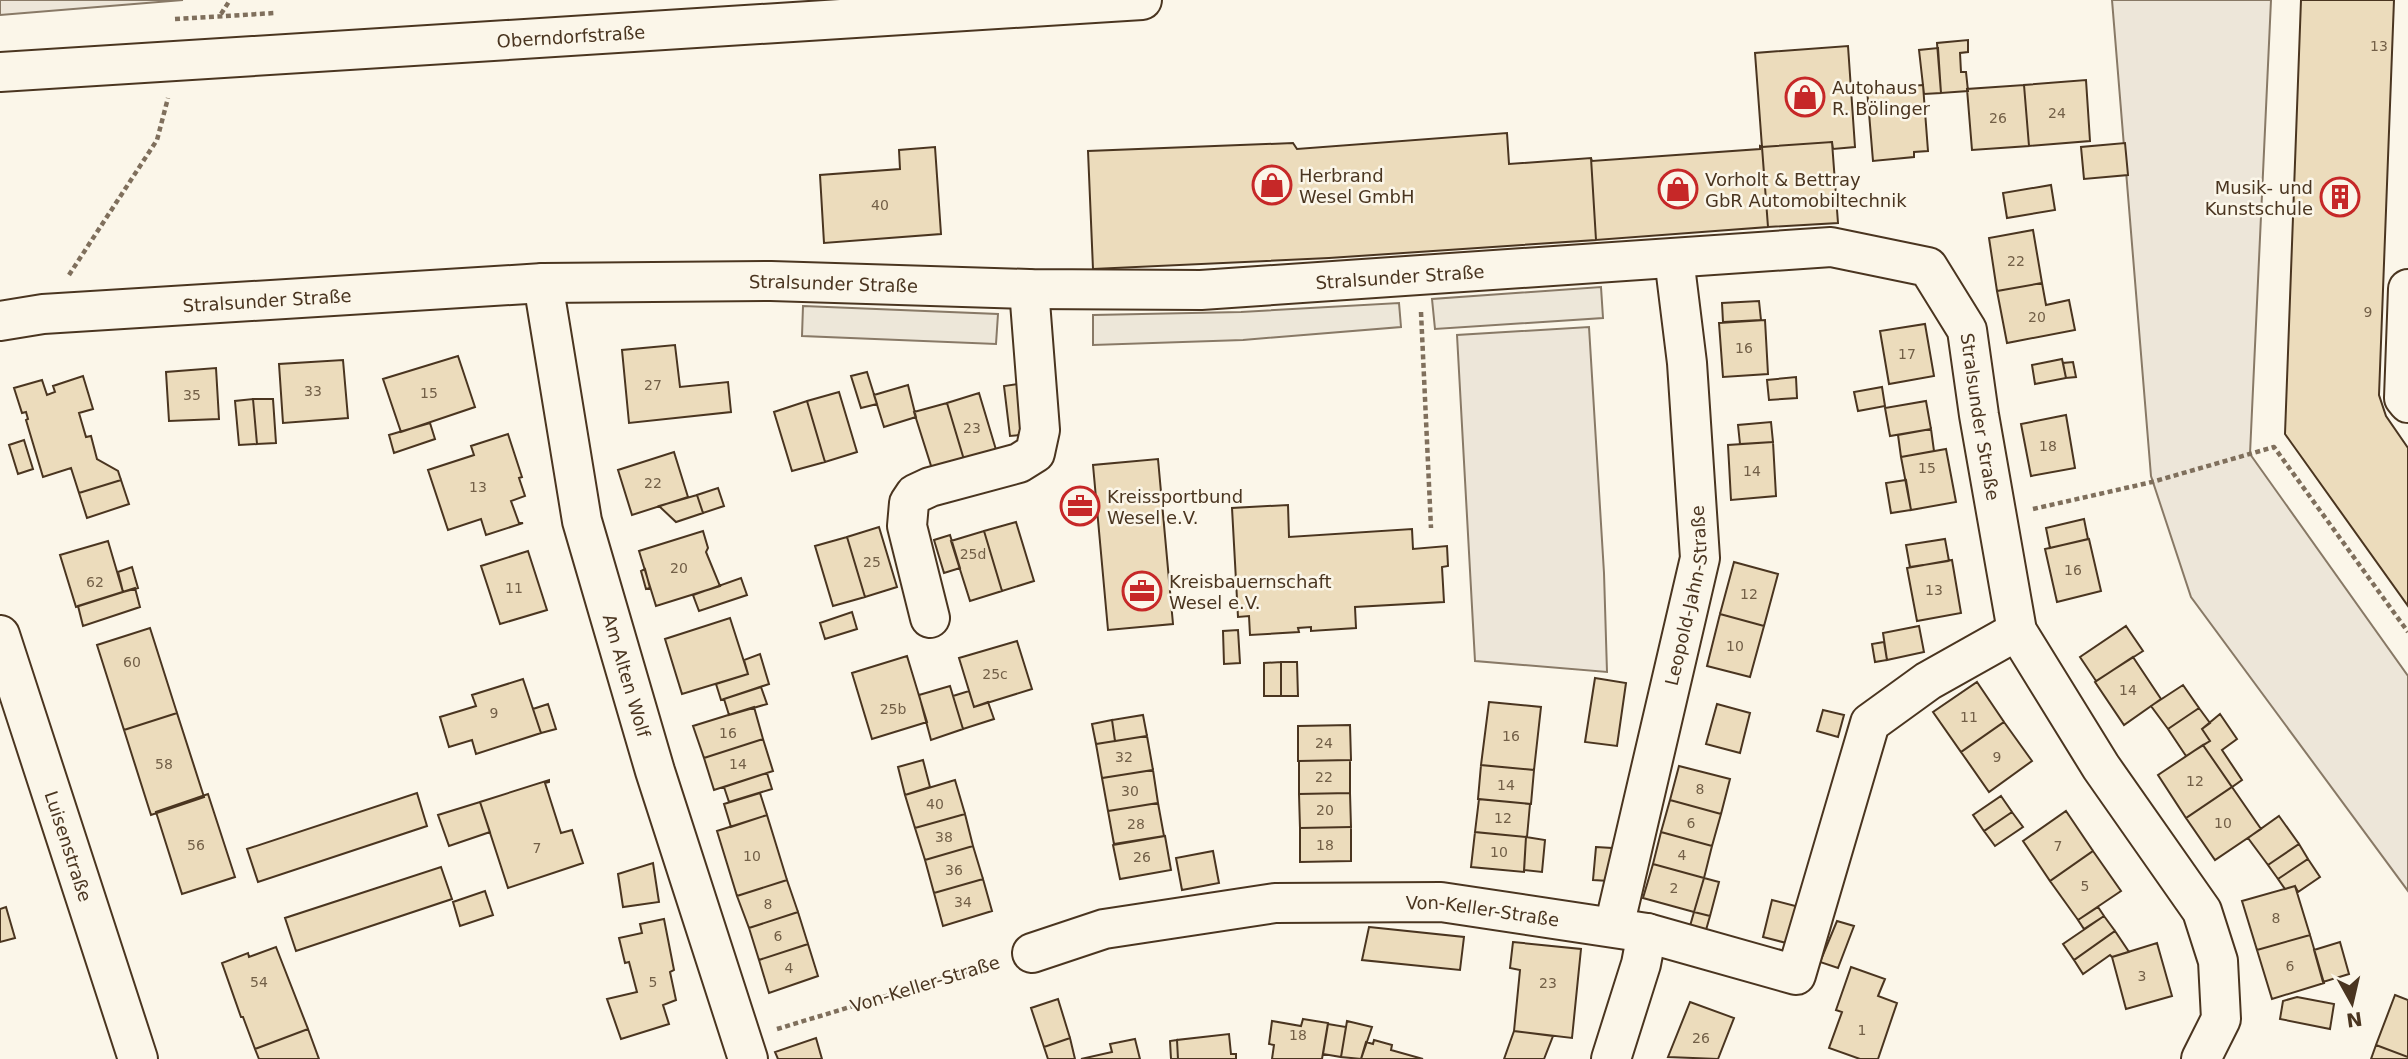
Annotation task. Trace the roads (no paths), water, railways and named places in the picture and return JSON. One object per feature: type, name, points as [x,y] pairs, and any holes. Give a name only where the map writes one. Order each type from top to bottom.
[{"type":"street","name":"Oberndorfstraße","points":[[0,72],[1142,0]]},
{"type":"street","name":"Stralsunder Straße","points":[[0,321],[43,314],[543,283],[771,281],[1029,289],[1201,290],[1831,247],[1928,267],[1967,330],[2017,631],[2101,767],[2202,911],[2218,961],[2221,1019],[2201,1059]]},
{"type":"street","name":"Leopold-Jahn-Straße","points":[[1611,1059],[1642,964],[1630,930],[1700,558],[1687,363],[1674,258]]},
{"type":"street","name":"Am Alten Wolf","points":[[543,283],[582,521],[655,771],[745,1049]]},
{"type":"street","points":[[930,618],[907,526],[909,503],[915,494],[930,487],[1019,463],[1035,453],[1040,430],[1029,289]]},
{"type":"street","points":[[2408,289],[2404,398],[2408,403]]},
{"type":"street","name":"Von-Keller-Straße","points":[[1032,953],[1104,929],[1275,903],[1441,902],[1630,930],[1796,975],[1870,723],[1928,681],[2017,631]]},
{"type":"street","name":"Luisenstraße","points":[[0,635],[138,1059]]},
{"type":"place","name":"Autohaus R. Bölinger","points":[[1805,97]]},
{"type":"place","name":"Herbrand Wesel GmbH","points":[[1272,185]]},
{"type":"place","name":"Vorholt & Bettray GbR Automobiltechnik","points":[[1678,189]]},
{"type":"place","name":"Musik- und Kunstschule","points":[[2340,197]]},
{"type":"place","name":"Kreissportbund Wesel e.V.","points":[[1080,506]]},
{"type":"place","name":"Kreisbauernschaft Wesel e.V.","points":[[1142,591]]}]
